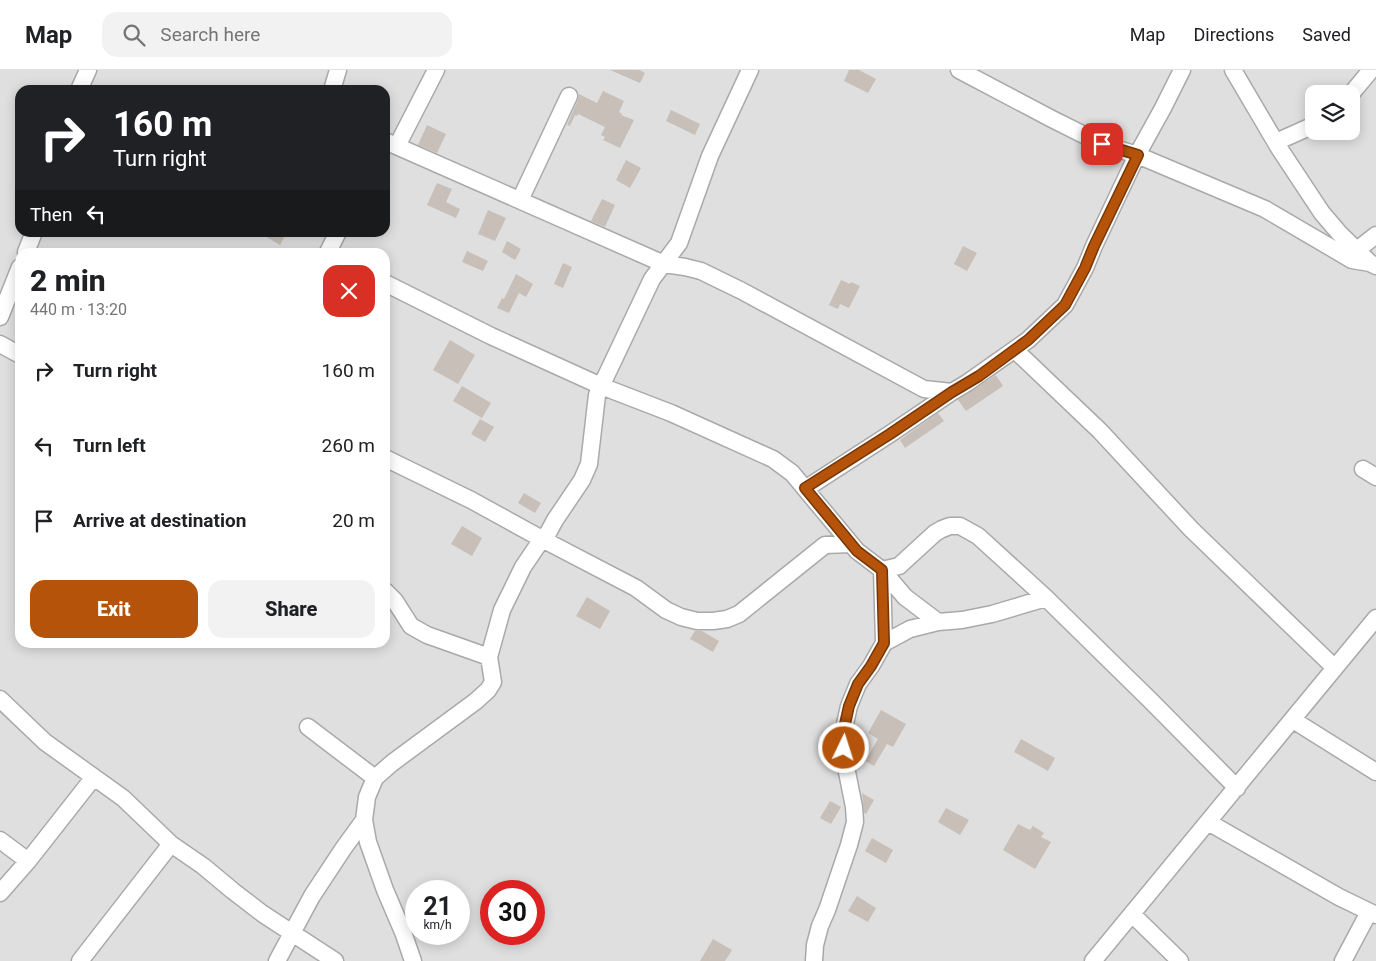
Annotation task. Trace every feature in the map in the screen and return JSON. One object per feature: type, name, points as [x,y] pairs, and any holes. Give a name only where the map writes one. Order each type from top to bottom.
[{"type":"street","points":[[81,85],[88,70]]},
{"type":"street","points":[[436,70],[391,144],[664,264],[700,271],[742,291],[924,389],[952,392]]},
{"type":"street","points":[[413,961],[368,842],[364,820],[367,797],[375,778],[488,690],[492,682],[489,657],[502,610],[524,567],[582,480],[589,464],[592,450],[594,410],[597,395],[652,279],[679,243],[710,156],[750,70]]},
{"type":"street","points":[[959,70],[1102,144],[1138,155],[1265,209],[1352,260],[1373,265]]},
{"type":"street","points":[[805,488],[979,376],[1028,340],[1065,305],[1085,268],[1138,155],[1182,70]]},
{"type":"street","points":[[1233,70],[1276,142],[1322,213],[1340,234],[1373,265]]},
{"type":"street","points":[[1359,85],[1372,70]]},
{"type":"street","points":[[334,85],[338,71]]},
{"type":"street","points":[[520,200],[569,96]]},
{"type":"street","points":[[1276,142],[1305,129]]},
{"type":"street","points":[[1330,248],[1352,245],[1376,235]]},
{"type":"street","points":[[0,314],[15,279]]},
{"type":"street","points":[[390,286],[491,336],[601,386],[671,413],[773,459],[792,473],[857,551],[882,570],[905,597],[938,622]]},
{"type":"street","points":[[0,344],[15,352]]},
{"type":"street","points":[[1015,350],[1100,431],[1191,529],[1335,668]]},
{"type":"street","points":[[390,460],[471,500],[636,588],[666,610],[697,622],[727,619],[739,614],[825,545],[852,544]]},
{"type":"street","points":[[825,545],[830,519]]},
{"type":"street","points":[[882,570],[899,566],[942,528],[960,526],[978,536],[1046,598],[1237,788]]},
{"type":"street","points":[[814,961],[815,945],[820,926],[849,845],[854,822],[854,807],[844,748],[845,724],[849,706],[858,684],[884,643],[882,570]]},
{"type":"street","points":[[390,596],[411,626],[427,635],[489,657]]},
{"type":"street","points":[[884,643],[910,630],[938,622],[962,620],[992,614],[1046,598]]},
{"type":"street","points":[[1093,961],[1374,623]]},
{"type":"street","points":[[0,699],[45,742],[123,798],[170,844],[203,866],[233,891],[292,934],[335,961]]},
{"type":"street","points":[[1293,720],[1376,772]]},
{"type":"street","points":[[308,727],[375,778]]},
{"type":"street","points":[[0,893],[28,861],[94,777]]},
{"type":"street","points":[[277,961],[312,896],[364,820]]},
{"type":"street","points":[[1208,822],[1339,897],[1373,913],[1342,961]]},
{"type":"street","points":[[0,840],[28,861]]},
{"type":"street","points":[[80,961],[170,844]]},
{"type":"street","points":[[1132,914],[1180,961]]},
{"type":"shaded area","points":[[0,70],[1376,70],[1376,961],[0,961]]},
{"type":"building","points":[[610,70],[639,70],[645,73],[640,83]]},
{"type":"building","points":[[849,70],[859,70],[876,79],[868,93],[844,81]]},
{"type":"building","points":[[603,91],[624,101],[619,112],[621,115],[634,120],[620,148],[603,140],[605,137],[601,135],[605,127],[578,114],[577,116],[575,115],[570,126],[567,125],[579,94],[597,103]]},
{"type":"building","points":[[671,110],[700,124],[695,135],[666,121]]},
{"type":"building","points":[[427,125],[446,134],[437,153],[418,145]]},
{"type":"building","points":[[626,160],[641,168],[630,188],[616,180]]},
{"type":"building","points":[[437,183],[452,189],[446,202],[460,209],[456,218],[427,205]]},
{"type":"building","points":[[602,199],[615,205],[605,227],[591,221]]},
{"type":"building","points":[[488,210],[506,218],[495,241],[478,234]]},
{"type":"building","points":[[266,237],[284,237],[280,245]]},
{"type":"building","points":[[507,241],[521,249],[515,260],[502,252]]},
{"type":"building","points":[[963,246],[977,253],[967,271],[954,264]]},
{"type":"building","points":[[467,251],[488,261],[483,271],[462,262]]},
{"type":"building","points":[[563,263],[572,267],[563,288],[554,284]]},
{"type":"building","points":[[516,274],[533,284],[526,297],[519,293],[509,313],[497,308],[502,298],[504,299]]},
{"type":"building","points":[[841,280],[860,286],[849,308],[840,304],[838,309],[829,305]]},
{"type":"building","points":[[450,340],[475,355],[458,384],[433,370]]},
{"type":"building","points":[[996,375],[1003,386],[966,411],[958,400]]},
{"type":"building","points":[[462,386],[491,403],[482,418],[453,401]]},
{"type":"building","points":[[938,413],[944,421],[905,448],[900,440]]},
{"type":"building","points":[[480,419],[494,427],[485,442],[471,434]]},
{"type":"building","points":[[524,493],[541,503],[535,513],[518,503]]},
{"type":"building","points":[[462,526],[482,538],[472,556],[451,544]]},
{"type":"building","points":[[587,597],[610,611],[600,629],[576,616]]},
{"type":"building","points":[[695,631],[702,631],[719,641],[713,652],[690,639]]},
{"type":"building","points":[[881,710],[906,724],[893,747],[887,744],[874,766],[865,761],[878,739],[868,733]]},
{"type":"building","points":[[1021,739],[1055,758],[1048,771],[1014,752]]},
{"type":"building","points":[[862,793],[874,800],[866,814],[864,813]]},
{"type":"building","points":[[830,801],[841,807],[831,824],[820,818]]},
{"type":"building","points":[[946,808],[969,820],[960,835],[938,822]]},
{"type":"building","points":[[1018,824],[1030,830],[1033,826],[1044,833],[1041,837],[1051,842],[1035,869],[1003,850]]},
{"type":"building","points":[[872,838],[893,850],[886,863],[865,851]]},
{"type":"building","points":[[857,896],[876,908],[868,922],[848,911]]},
{"type":"building","points":[[713,939],[732,950],[725,961],[700,961]]},
{"type":"route","points":[[844,748],[845,724],[849,706],[858,684],[884,643],[882,570],[857,551],[805,488],[979,376],[1028,340],[1065,305],[1085,268],[1138,155],[1102,144]]}]
